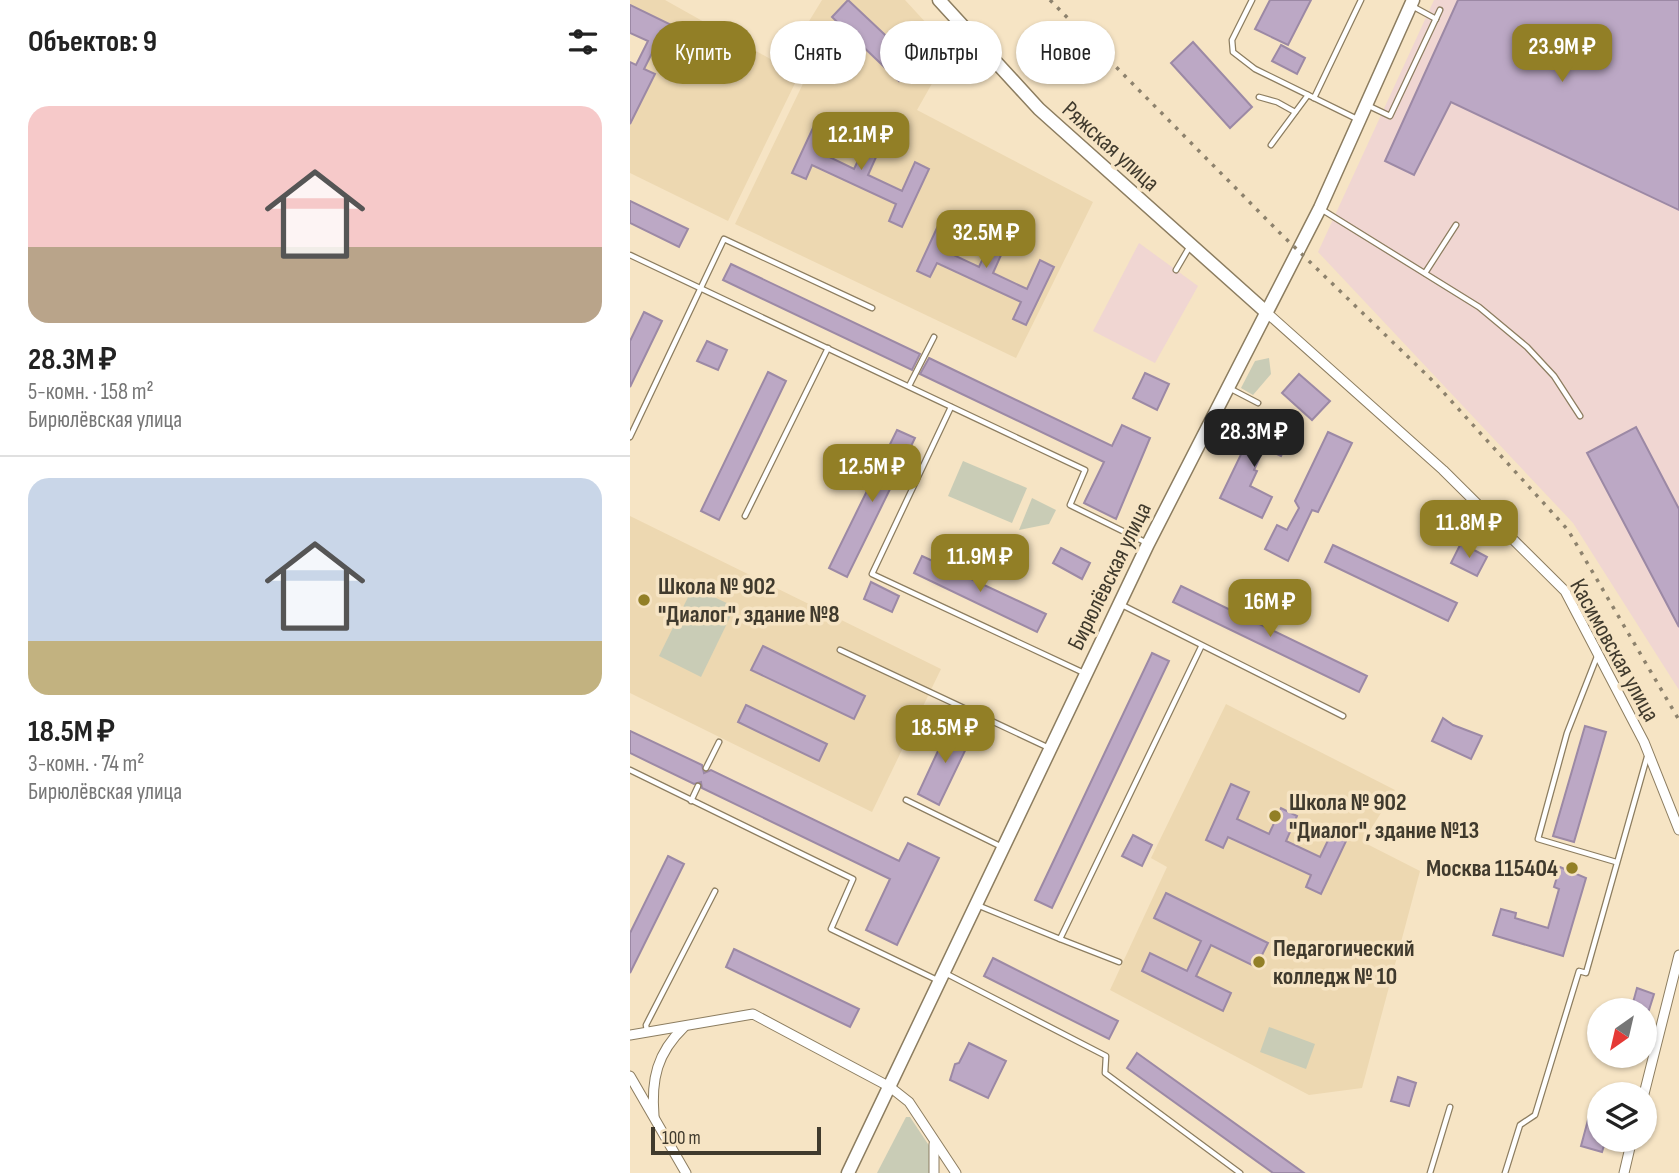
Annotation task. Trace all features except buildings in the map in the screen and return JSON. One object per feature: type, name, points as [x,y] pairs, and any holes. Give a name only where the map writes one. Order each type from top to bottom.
[{"type":"street","name":"Ряжская улица","points":[[939,0],[1039,109],[1266,312]]},
{"type":"street","name":"Бирюлёвская улица","points":[[848,1173],[1148,544],[1320,208],[1412,3]]},
{"type":"street","name":"Касимовская улица","points":[[1266,312],[1443,470],[1565,591],[1648,753],[1679,830]]},
{"type":"street","points":[[1647,1082],[1679,956]]},
{"type":"street","points":[[630,1035],[753,1014],[890,1087],[909,1102],[956,1173]]},
{"type":"street","points":[[655,1120],[657,1063],[663,1051],[685,1026]]},
{"type":"street","points":[[630,1076],[686,1173]]},
{"type":"street","points":[[932,1135],[935,1152],[934,1173]]},
{"type":"street","points":[[1624,1173],[1629,1152]]},
{"type":"lane","points":[[1252,0],[1232,40],[1233,52],[1255,69],[1358,120]]},
{"type":"lane","points":[[1314,99],[1361,0]]},
{"type":"lane","points":[[1412,3],[1436,19]]},
{"type":"lane","points":[[1365,104],[1390,116],[1440,10]]},
{"type":"lane","points":[[1271,145],[1308,95]]},
{"type":"lane","points":[[1259,97],[1295,112]]},
{"type":"lane","points":[[1320,208],[1479,307],[1527,347],[1554,376],[1580,416]]},
{"type":"lane","points":[[1425,273],[1456,225]]},
{"type":"lane","points":[[630,436],[724,239],[872,308]]},
{"type":"lane","points":[[1176,271],[1190,245]]},
{"type":"lane","points":[[630,255],[1085,470],[1070,505],[1148,544]]},
{"type":"lane","points":[[909,386],[934,337]]},
{"type":"lane","points":[[745,516],[828,348]]},
{"type":"lane","points":[[1227,387],[1258,403]]},
{"type":"lane","points":[[951,407],[872,574],[1085,673]]},
{"type":"lane","points":[[1119,604],[1343,716]]},
{"type":"lane","points":[[1060,939],[1201,646]]},
{"type":"lane","points":[[840,650],[1050,749]]},
{"type":"lane","points":[[1598,654],[1567,733],[1538,839],[1616,862]]},
{"type":"lane","points":[[706,768],[719,742]]},
{"type":"lane","points":[[1505,1173],[1520,1125],[1535,1115],[1579,971],[1586,973],[1648,753]]},
{"type":"lane","points":[[630,770],[853,879],[831,929],[943,977],[1106,1056],[1105,1073],[1240,1173]]},
{"type":"lane","points":[[691,801],[698,786]]},
{"type":"lane","points":[[906,800],[1003,848]]},
{"type":"lane","points":[[647,1032],[646,1025],[715,891]]},
{"type":"lane","points":[[976,904],[1119,962]]},
{"type":"lane","points":[[1430,1173],[1450,1107]]},
{"type":"shaded area","points":[[630,0],[665,0],[703,21],[662,21],[630,5]]},
{"type":"shaded area","points":[[822,0],[905,0],[924,21],[880,21],[880,84],[932,84],[917,110],[1093,202],[1016,358],[735,224],[803,84],[866,84],[866,21],[809,21]]},
{"type":"shaded area","points":[[1434,0],[1679,0],[1679,690],[1573,523],[1318,252]]},
{"type":"shaded area","points":[[756,51],[770,59],[770,84],[795,84],[728,221],[630,173],[630,124],[651,82],[756,84]]},
{"type":"shaded area","points":[[651,55],[651,72],[644,69]]},
{"type":"shaded area","points":[[1139,243],[1198,286],[1155,363],[1093,331]]},
{"type":"shaded area","points":[[630,516],[941,669],[872,812],[630,693]]},
{"type":"shaded area","points":[[1226,704],[1395,790],[1363,842],[1420,871],[1362,1088],[1309,1095],[1110,990],[1167,867],[1151,858]]},
{"type":"green space","points":[[1269,358],[1271,374],[1253,395],[1241,388],[1255,361]]},
{"type":"green space","points":[[963,461],[1027,488],[1012,523],[948,496]]},
{"type":"green space","points":[[1032,498],[1056,510],[1049,524],[1019,530]]},
{"type":"green space","points":[[693,587],[735,607],[701,677],[659,656]]},
{"type":"green space","points":[[1269,1027],[1315,1044],[1306,1069],[1260,1052]]},
{"type":"green space","points":[[906,1117],[910,1117],[930,1147],[930,1173],[877,1173]]},
{"type":"railway","points":[[1050,0],[1280,233],[1435,383],[1568,530],[1679,720]]},
{"type":"place","name":"Школа № 902 \"Диалог\", здание №8","points":[[644,600]]},
{"type":"place","name":"Школа № 902 \"Диалог\", здание №13","points":[[1275,816]]},
{"type":"place","name":"Москва 115404","points":[[1572,868]]},
{"type":"place","name":"Педагогический колледж № 10","points":[[1259,962]]}]
